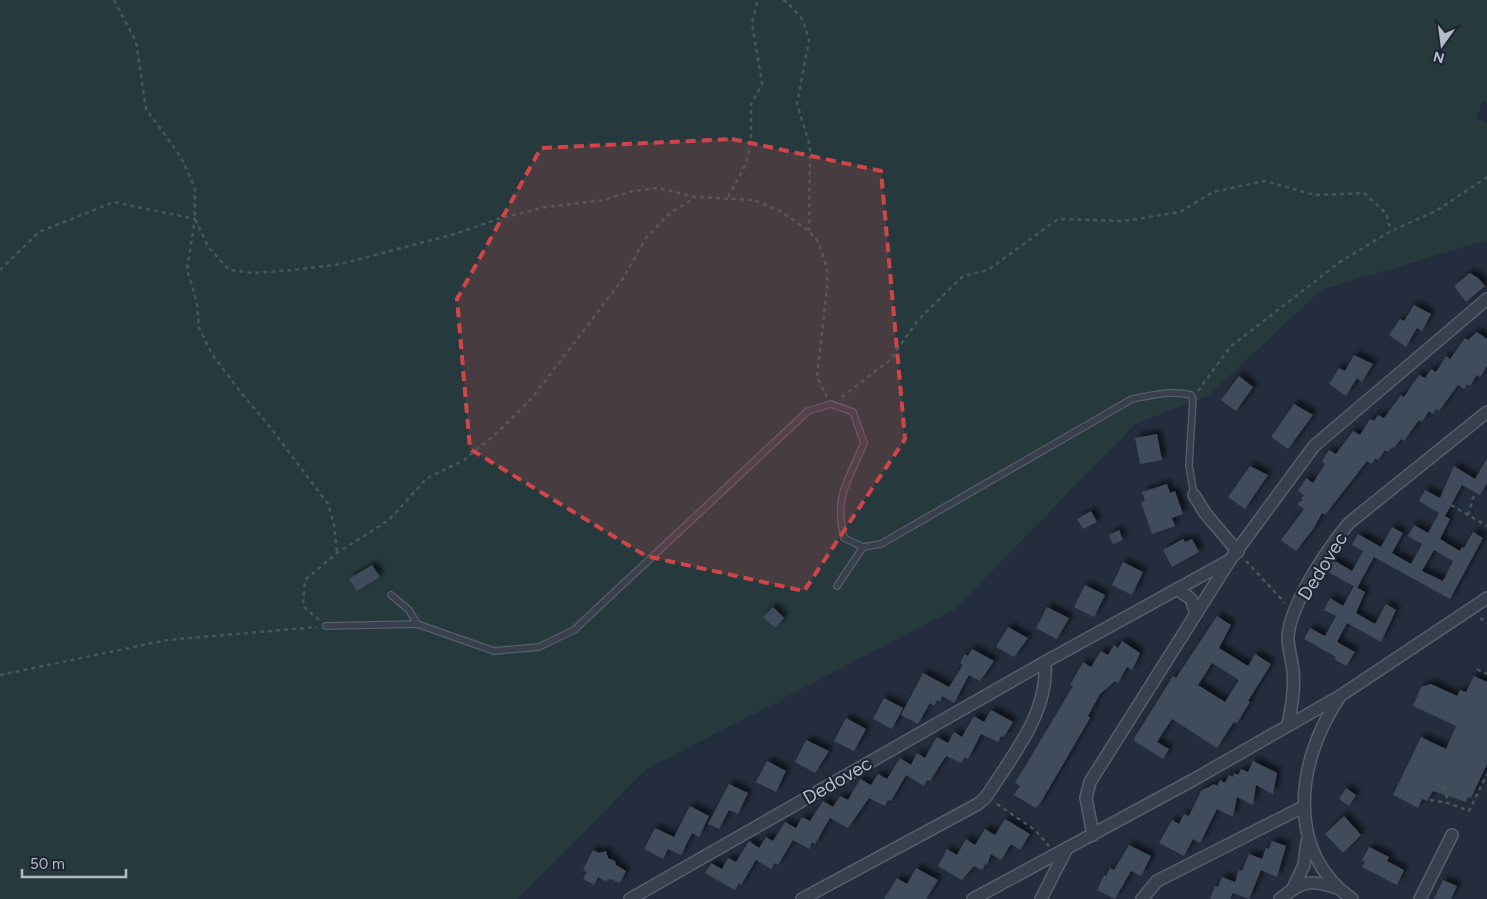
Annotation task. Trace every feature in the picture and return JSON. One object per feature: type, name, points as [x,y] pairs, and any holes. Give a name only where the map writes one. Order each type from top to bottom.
[{"type":"street","name":"Dedovec","points":[[1093,835],[1086,798],[1090,782],[1234,556],[1314,446],[1487,299]]},
{"type":"street","name":"Dedovec","points":[[1288,724],[1294,697],[1293,672],[1288,639],[1295,613],[1333,542],[1350,523],[1487,412]]},
{"type":"street","points":[[1194,495],[1234,556]]},
{"type":"street","name":"Dedovec","points":[[630,899],[1234,556]]},
{"type":"street","points":[[1177,589],[1191,599],[1196,614]]},
{"type":"street","points":[[972,899],[1093,835],[1340,696],[1487,598]]},
{"type":"street","points":[[802,899],[978,804],[986,797],[1040,706],[1046,676],[1045,662]]},
{"type":"street","points":[[1292,889],[1304,865],[1307,835],[1303,807],[1318,739],[1340,696]]},
{"type":"street","points":[[1142,899],[1157,881],[1303,807]]},
{"type":"street","points":[[1307,835],[1318,861],[1339,889],[1352,899]]},
{"type":"street","points":[[1420,899],[1452,835]]},
{"type":"street","points":[[1041,899],[1067,848]]},
{"type":"street","points":[[1280,899],[1302,883],[1313,881],[1339,889]]},
{"type":"lane","points":[[326,626],[417,624],[494,651],[539,647],[574,630],[808,411],[831,404],[853,412],[864,443],[842,490],[840,519],[844,538],[864,547],[881,544],[1132,399],[1165,392],[1180,392],[1191,395],[1193,398],[1189,465],[1194,495]]},
{"type":"lane","points":[[837,586],[864,547]]},
{"type":"lane","points":[[391,595],[409,610],[417,624]]},
{"type":"path","points":[[114,0],[136,42],[146,109],[181,157],[195,188],[195,219],[187,269],[197,303],[199,328],[212,354],[328,504],[334,525],[337,553]]},
{"type":"path","points":[[728,197],[746,164],[752,139],[751,104],[762,84],[752,22],[758,0]]},
{"type":"path","points":[[783,0],[803,20],[809,40],[797,104],[810,146],[809,231]]},
{"type":"path","points":[[1193,398],[1230,347],[1340,262],[1391,231],[1436,212],[1487,177]]},
{"type":"path","points":[[195,219],[209,248],[229,270],[252,273],[341,264],[455,234],[498,218],[546,207],[604,200],[632,190],[658,188],[696,197],[728,197],[754,200],[782,212],[809,231],[819,243],[827,268],[828,288],[817,377],[831,404],[859,386],[890,360],[918,320],[963,276],[988,270],[1058,219],[1124,221],[1180,212],[1213,192],[1265,181],[1315,195],[1364,193],[1386,213],[1391,231]]},
{"type":"path","points":[[326,626],[303,606],[305,580],[337,553],[389,520],[427,478],[464,460],[532,398],[622,280],[646,238],[670,213],[696,197]]},
{"type":"path","points":[[0,270],[39,232],[114,202],[195,219]]},
{"type":"path","points":[[1468,515],[1475,492]]},
{"type":"path","points":[[1451,505],[1487,526]]},
{"type":"path","points":[[1234,556],[1295,613]]},
{"type":"path","points":[[0,675],[167,640],[326,626]]},
{"type":"path","points":[[1477,669],[1487,674]]},
{"type":"path","points":[[1430,800],[1448,803],[1469,811],[1487,774]]},
{"type":"path","points":[[1436,784],[1446,789],[1448,803]]},
{"type":"path","points":[[986,797],[1035,830],[1056,854]]},
{"type":"highlighted area","points":[[732,139],[881,171],[905,439],[804,591],[646,556],[470,449],[457,299],[541,148]]},
{"type":"green space","points":[[0,0],[1487,0],[1487,103],[1482,101],[1476,119],[1487,123],[1487,240],[1321,290],[1208,396],[1135,424],[955,609],[782,699],[778,705],[775,703],[646,769],[517,899],[0,899]]},
{"type":"building","points":[[1470,273],[1485,286],[1466,302],[1454,286]]},
{"type":"building","points":[[1414,305],[1431,314],[1422,331],[1417,328],[1406,347],[1389,335],[1400,319],[1404,321]]},
{"type":"building","points":[[1477,332],[1487,339],[1487,366],[1480,377],[1477,375],[1470,386],[1467,384],[1464,389],[1458,385],[1439,411],[1436,409],[1433,414],[1429,411],[1422,422],[1419,420],[1404,441],[1401,439],[1388,452],[1385,450],[1378,460],[1375,458],[1372,464],[1367,461],[1325,515],[1322,513],[1314,528],[1296,551],[1281,540],[1304,509],[1297,504],[1303,500],[1301,498],[1304,495],[1298,491],[1306,478],[1313,483],[1325,464],[1322,461],[1329,450],[1336,454],[1353,431],[1360,435],[1370,419],[1374,421],[1378,415],[1384,418],[1401,395],[1404,397],[1419,375],[1425,378],[1431,369],[1436,372],[1446,356],[1450,359],[1465,338],[1468,340]]},
{"type":"building","points":[[1354,355],[1373,364],[1362,382],[1357,378],[1346,396],[1329,384],[1339,368],[1345,371]]},
{"type":"building","points":[[1239,376],[1253,387],[1236,411],[1221,400]]},
{"type":"building","points":[[1294,404],[1313,415],[1288,449],[1271,437]]},
{"type":"building","points":[[1157,434],[1162,460],[1140,464],[1135,438]]},
{"type":"building","points":[[1487,458],[1487,483],[1480,495],[1462,485],[1445,516],[1443,515],[1450,519],[1440,539],[1460,551],[1462,547],[1464,548],[1473,532],[1483,538],[1450,599],[1374,557],[1357,588],[1325,570],[1332,559],[1352,571],[1363,551],[1352,545],[1358,534],[1381,547],[1392,527],[1403,533],[1392,553],[1411,564],[1422,544],[1408,536],[1414,525],[1428,533],[1439,513],[1419,501],[1425,490],[1440,498],[1454,466],[1475,479]],"holes":[[[1434,550],[1453,561],[1443,581],[1422,571]]]},
{"type":"building","points":[[1250,466],[1268,475],[1245,509],[1228,497]]},
{"type":"building","points":[[1167,484],[1170,493],[1175,491],[1183,514],[1172,518],[1175,526],[1152,534],[1141,502],[1145,501],[1142,492]]},
{"type":"building","points":[[1091,511],[1097,522],[1083,529],[1077,519]]},
{"type":"building","points":[[1119,530],[1123,540],[1113,544],[1109,535]]},
{"type":"building","points":[[1183,539],[1185,542],[1192,539],[1199,552],[1172,567],[1163,550]]},
{"type":"building","points":[[1123,562],[1143,572],[1132,595],[1112,585]]},
{"type":"building","points":[[372,565],[380,577],[357,591],[349,579]]},
{"type":"building","points":[[1085,585],[1105,595],[1094,617],[1074,607]]},
{"type":"building","points":[[1354,586],[1365,592],[1356,613],[1375,624],[1386,604],[1396,610],[1381,642],[1347,623],[1337,642],[1355,652],[1346,666],[1334,659],[1336,657],[1304,639],[1310,628],[1325,636],[1336,616],[1324,610],[1330,598],[1343,606]]},
{"type":"building","points":[[773,607],[784,618],[775,628],[763,617]]},
{"type":"building","points":[[1047,607],[1069,618],[1057,639],[1036,628]]},
{"type":"building","points":[[1217,616],[1231,625],[1219,648],[1248,666],[1255,654],[1271,664],[1237,723],[1234,722],[1217,748],[1172,719],[1157,742],[1169,749],[1163,759],[1134,741],[1173,676],[1176,678]],"holes":[[[1212,663],[1239,680],[1225,702],[1198,685]]]},
{"type":"building","points":[[1008,627],[1028,638],[1014,657],[996,647]]},
{"type":"building","points":[[1122,641],[1140,653],[1132,670],[1127,667],[1118,683],[1115,681],[1100,694],[1088,716],[1090,718],[1041,802],[1036,808],[1014,795],[1020,786],[1015,783],[1073,686],[1070,685],[1083,662],[1091,667],[1101,651],[1108,655],[1114,645],[1118,648]]},
{"type":"building","points":[[972,649],[994,661],[980,681],[969,675],[954,703],[942,696],[940,702],[937,700],[934,706],[930,703],[918,724],[901,715],[923,673],[949,687],[963,665],[960,663],[965,654],[968,656]]},
{"type":"building","points":[[1474,676],[1487,682],[1487,764],[1471,798],[1468,797],[1466,802],[1433,791],[1427,801],[1422,799],[1418,808],[1393,795],[1421,737],[1446,749],[1456,726],[1413,706],[1421,687],[1431,684],[1457,696],[1460,690],[1466,692]]},
{"type":"building","points":[[884,698],[903,708],[892,729],[873,719]]},
{"type":"building","points":[[991,710],[1013,722],[1004,737],[1001,736],[998,742],[981,734],[968,759],[965,757],[961,763],[946,756],[930,781],[927,780],[924,786],[906,775],[891,801],[888,800],[885,806],[869,798],[848,828],[830,818],[815,844],[812,842],[809,849],[793,840],[778,865],[775,863],[771,869],[756,860],[741,885],[739,883],[735,890],[705,873],[711,863],[722,869],[728,858],[736,862],[749,841],[759,848],[766,837],[773,841],[785,822],[796,828],[802,817],[810,821],[823,801],[833,807],[840,796],[848,800],[860,779],[871,785],[878,774],[887,779],[900,758],[911,765],[917,753],[925,758],[937,737],[948,743],[954,732],[962,737],[974,716],[984,722]]},
{"type":"building","points":[[846,718],[866,729],[854,751],[834,741]]},
{"type":"building","points":[[806,740],[829,751],[815,773],[795,762]]},
{"type":"building","points":[[767,761],[786,771],[776,792],[756,782]]},
{"type":"building","points":[[1253,761],[1277,773],[1273,794],[1256,785],[1253,805],[1237,797],[1233,817],[1217,809],[1200,843],[1193,839],[1184,856],[1159,843],[1172,820],[1179,824],[1184,814],[1189,816],[1201,791],[1214,784],[1217,786],[1220,780],[1225,783],[1229,775],[1233,777],[1234,773],[1238,775],[1241,769],[1248,772]]},
{"type":"building","points":[[729,784],[748,793],[738,814],[729,810],[719,829],[708,824]]},
{"type":"building","points":[[1346,788],[1356,795],[1349,806],[1339,799]]},
{"type":"building","points":[[690,806],[709,816],[699,837],[692,833],[681,855],[668,849],[663,859],[644,849],[655,828],[674,837]]},
{"type":"building","points":[[1344,816],[1361,835],[1343,853],[1325,834]]},
{"type":"building","points":[[1005,819],[1030,834],[1020,850],[1011,844],[1001,860],[991,854],[987,865],[985,864],[982,870],[974,866],[962,880],[938,866],[947,849],[957,855],[966,839],[975,845],[985,829],[995,835]]},
{"type":"building","points":[[1272,841],[1286,846],[1277,877],[1261,870],[1249,899],[1233,893],[1230,899],[1210,899],[1215,886],[1218,887],[1222,877],[1235,882],[1239,870],[1242,871],[1249,854],[1262,859],[1266,848],[1269,849]]},
{"type":"building","points":[[1129,845],[1151,856],[1141,876],[1131,871],[1115,899],[1097,890],[1104,875],[1106,876],[1110,868],[1114,870]]},
{"type":"building","points":[[1369,847],[1389,857],[1387,861],[1404,870],[1397,885],[1362,867],[1365,862],[1362,860]]},
{"type":"building","points":[[593,850],[599,853],[606,851],[608,858],[615,861],[616,865],[626,871],[620,883],[611,879],[605,881],[598,877],[594,885],[583,879],[587,872],[583,870]]},
{"type":"building","points":[[916,868],[938,880],[926,899],[884,899],[897,878],[907,884]]},
{"type":"building","points":[[1443,880],[1457,886],[1451,899],[1434,899]]}]
